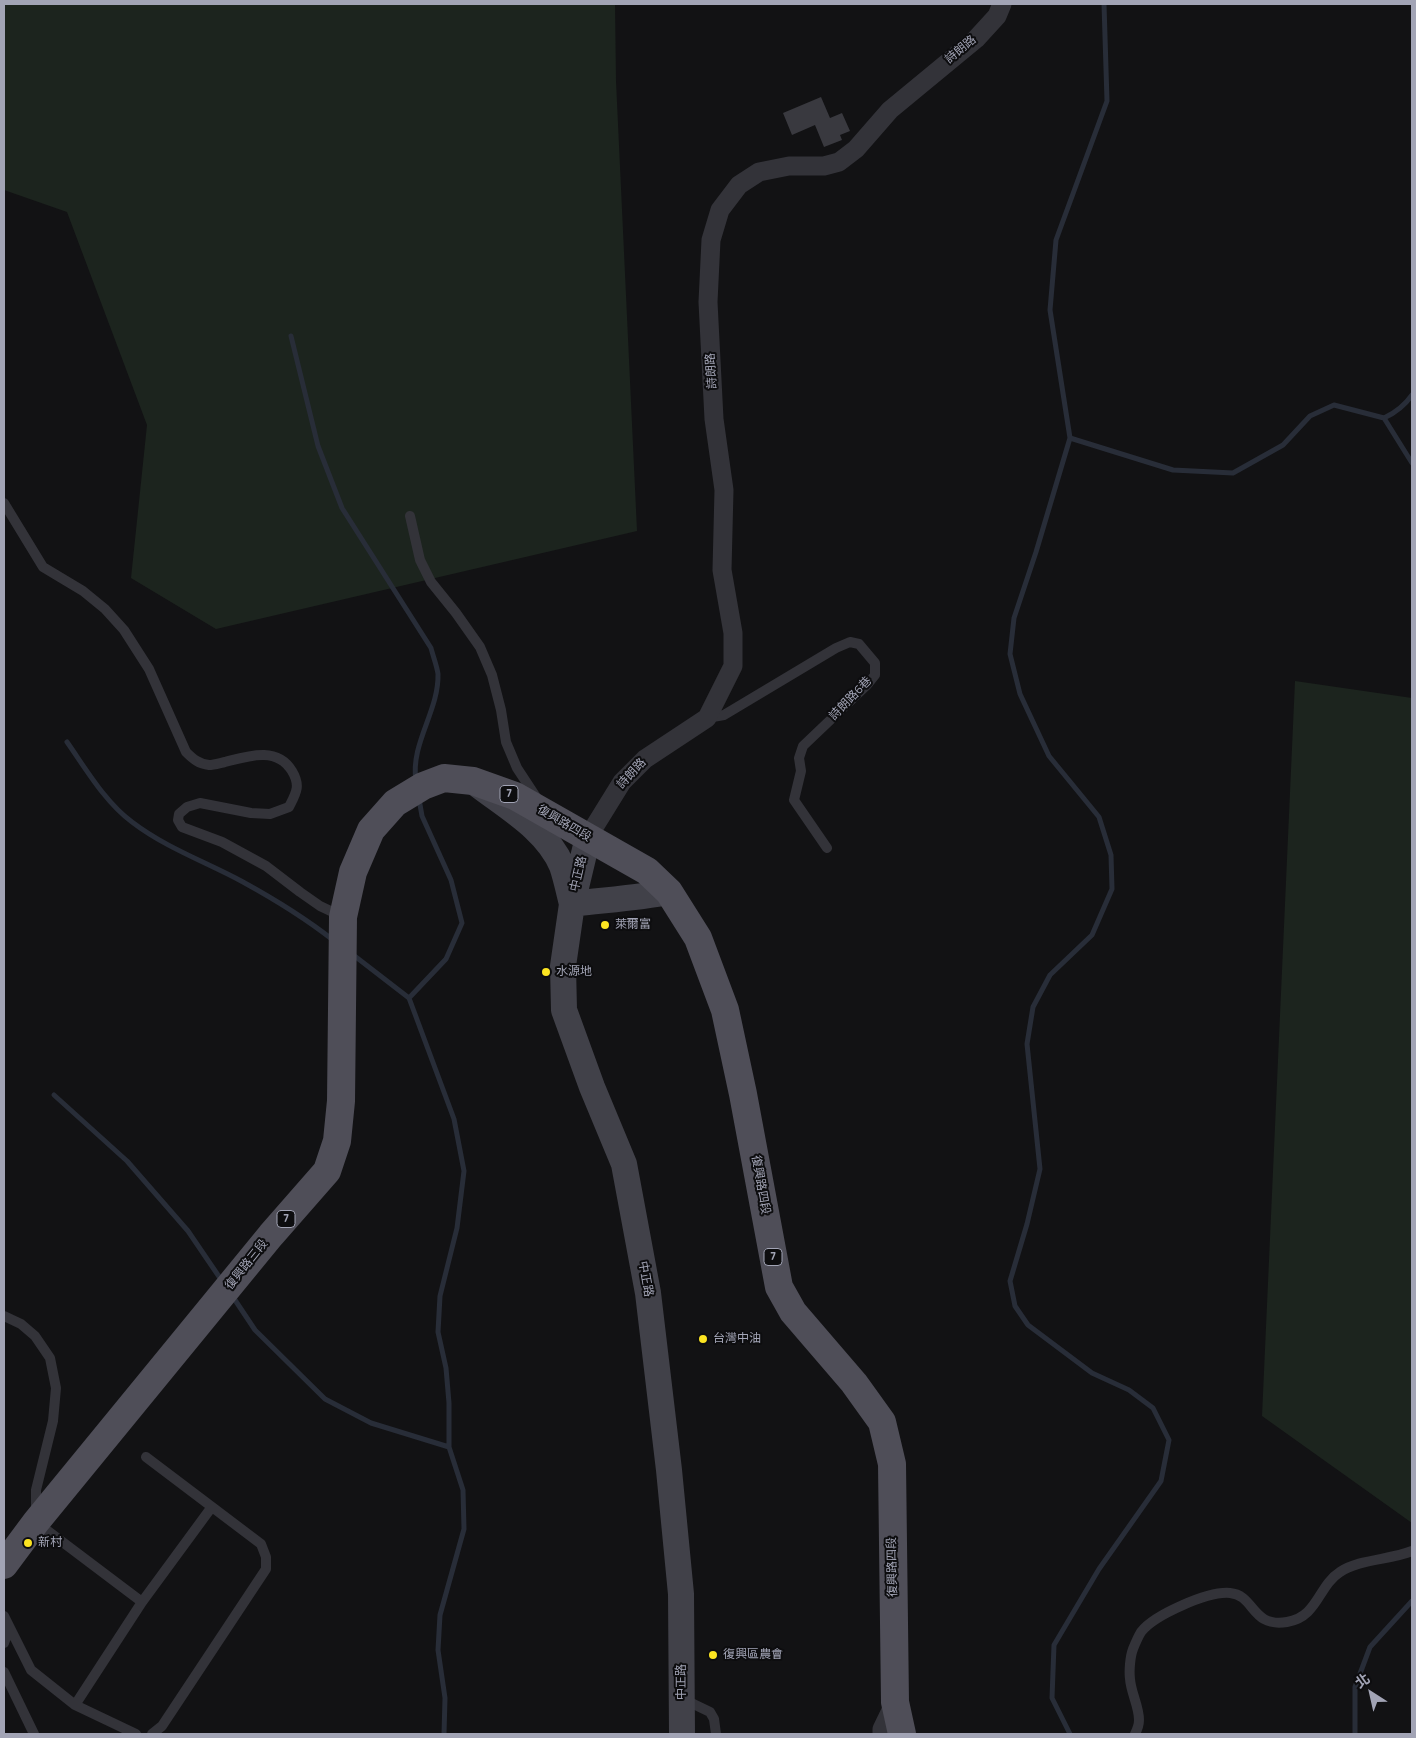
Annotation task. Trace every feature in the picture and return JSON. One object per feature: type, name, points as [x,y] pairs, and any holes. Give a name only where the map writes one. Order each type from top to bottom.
[{"type":"main road","name":"復興路四段","points":[[395,803],[423,786],[444,778],[473,781],[515,796],[647,871],[669,892],[698,938],[724,1010],[743,1094],[779,1286],[793,1312],[854,1383],[882,1422],[892,1464],[895,1702],[902,1734]]},
{"type":"main road","name":"復興路三段","points":[[4,1565],[36,1522],[271,1235],[327,1171],[337,1141],[341,1101],[343,917],[353,872],[371,830],[395,803]]},
{"type":"street","name":"詩朗路","points":[[588,837],[622,782],[644,758],[708,718],[733,666],[733,633],[722,570],[724,490],[714,419],[708,302],[711,240],[720,210],[739,185],[759,172],[789,166],[824,166],[839,162],[856,149],[890,110],[976,38],[997,16],[1002,4]]},
{"type":"street","points":[[473,781],[532,827],[548,843],[562,866],[572,904],[644,897],[669,892]]},
{"type":"street","name":"中正路","points":[[588,837],[572,904],[563,966],[564,1010],[592,1086],[624,1164],[648,1293],[669,1470],[681,1594],[682,1734]]},
{"type":"street","points":[[882,1734],[882,1729],[895,1702]]},
{"type":"lane","points":[[4,503],[43,567],[83,591],[105,609],[124,630],[149,669],[186,752],[194,761],[210,765],[262,753],[278,757],[290,767],[298,781],[296,794],[289,807],[270,814],[251,813],[200,803],[187,807],[178,814],[178,820],[182,827],[222,842],[266,866],[307,897],[343,917]]},
{"type":"lane","points":[[410,516],[420,560],[431,582],[480,647],[492,675],[501,710],[506,742],[517,768],[546,813]]},
{"type":"lane","name":"詩朗路6巷","points":[[708,718],[724,715],[836,648],[850,642],[860,644],[875,663],[875,675],[867,685],[803,746],[799,758],[801,771],[794,800],[827,848]]},
{"type":"lane","points":[[4,1316],[21,1324],[35,1336],[50,1358],[56,1388],[53,1421],[36,1490],[36,1522],[142,1602]]},
{"type":"lane","points":[[146,1457],[261,1544],[266,1557],[266,1569],[162,1726],[152,1734]]},
{"type":"lane","points":[[75,1704],[142,1602],[211,1508]]},
{"type":"lane","points":[[1135,1734],[1139,1722],[1137,1704],[1130,1680],[1132,1650],[1142,1632],[1159,1617],[1193,1601],[1212,1595],[1230,1593],[1244,1598],[1258,1617],[1268,1622],[1287,1622],[1304,1615],[1317,1603],[1327,1583],[1341,1571],[1361,1562],[1392,1558],[1412,1550]]},
{"type":"lane","points":[[4,1616],[9,1629],[32,1670],[75,1704],[136,1734]]},
{"type":"lane","points":[[4,1644],[9,1629]]},
{"type":"lane","points":[[4,1672],[34,1734]]},
{"type":"lane","points":[[682,1699],[710,1712],[714,1719],[716,1734]]},
{"type":"shaded area","points":[[4,4],[615,4],[616,81],[637,531],[216,629],[131,578],[147,425],[67,212],[4,190]]},
{"type":"shaded area","points":[[1295,681],[1412,698],[1412,1523],[1262,1416]]},
{"type":"building","points":[[821,97],[830,118],[842,113],[850,131],[840,135],[842,140],[824,147],[815,125],[792,135],[783,113]]},
{"type":"waterway","points":[[1070,1734],[1052,1698],[1054,1645],[1099,1569],[1161,1481],[1169,1440],[1153,1408],[1129,1390],[1092,1373],[1028,1325],[1015,1306],[1010,1281],[1027,1224],[1040,1169],[1027,1044],[1033,1007],[1050,975],[1092,935],[1112,889],[1111,855],[1099,817],[1049,756],[1020,694],[1010,654],[1014,618],[1070,438],[1050,310],[1056,240],[1107,101],[1104,4]]},
{"type":"waterway","points":[[291,336],[318,446],[342,508],[431,648],[436,664],[438,674],[437,688],[417,754],[415,767],[416,781]]},
{"type":"waterway","points":[[1070,438],[1173,470],[1233,473],[1283,445],[1310,416],[1334,405],[1384,418],[1400,408],[1412,395]]},
{"type":"waterway","points":[[1384,418],[1412,463]]},
{"type":"waterway","points":[[67,742],[113,805],[132,822],[158,840],[266,895],[300,916],[333,940]]},
{"type":"waterway","points":[[419,799],[422,816],[451,880],[462,923],[446,959],[409,998],[454,1119],[464,1171],[457,1228],[440,1296],[438,1332],[446,1368],[449,1403],[449,1447],[463,1490],[464,1529],[440,1615],[438,1650],[445,1698],[444,1734]]},
{"type":"waterway","points":[[352,954],[409,998]]},
{"type":"waterway","points":[[54,1095],[127,1161],[188,1231],[222,1281]]},
{"type":"waterway","points":[[233,1297],[255,1330],[325,1399],[371,1423],[449,1447]]},
{"type":"waterway","points":[[1355,1734],[1355,1687],[1370,1647],[1412,1601]]},
{"type":"place","name":"萊爾富","points":[[605,925]]},
{"type":"place","name":"水源地","points":[[546,972]]},
{"type":"place","name":"台灣中油","points":[[703,1339]]},
{"type":"place","name":"新村","points":[[28,1543]]},
{"type":"place","name":"復興區農會","points":[[713,1655]]}]
